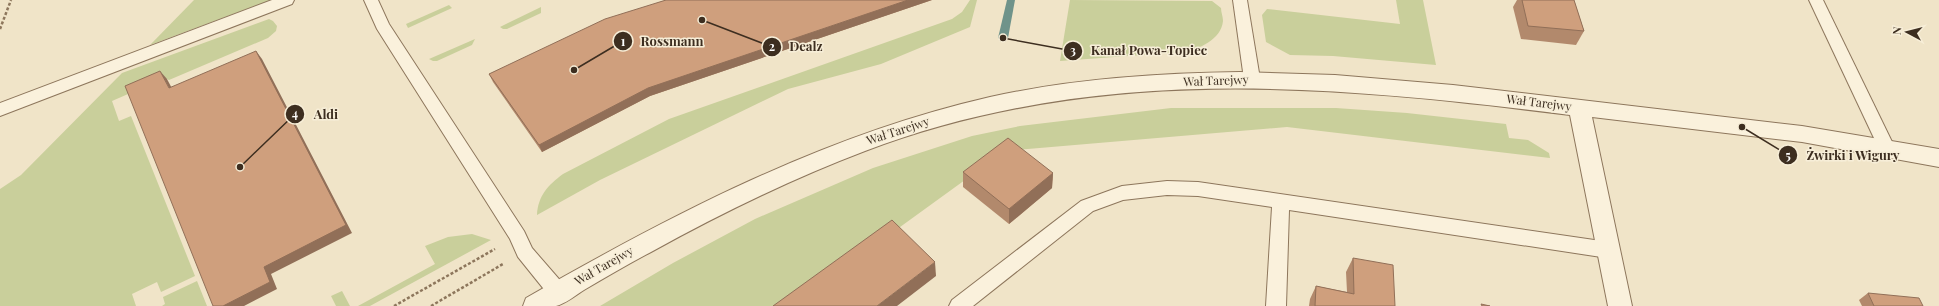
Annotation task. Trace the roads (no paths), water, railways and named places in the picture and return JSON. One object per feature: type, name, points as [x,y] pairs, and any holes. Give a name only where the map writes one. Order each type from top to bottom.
[{"type":"street","name":"Wał Tarejwy","points":[[535,306],[605,264],[683,222],[749,190],[832,154],[901,129],[974,108],[1017,99],[1110,88],[1252,80],[1352,83],[1804,135],[1939,158]]},
{"type":"street","points":[[1579,108],[1620,306]]},
{"type":"lane","points":[[0,110],[287,0]]},
{"type":"lane","points":[[371,0],[382,25],[518,236],[524,252],[558,292]]},
{"type":"lane","points":[[1240,0],[1252,80]]},
{"type":"lane","points":[[1816,0],[1887,148]]},
{"type":"lane","points":[[959,306],[1087,206],[1122,193],[1166,188],[1198,189],[1608,250]]},
{"type":"lane","points":[[1276,306],[1281,202]]},
{"type":"waterway","points":[[1003,38],[1011,0]]},
{"type":"place","name":"Dealz","points":[[702,20]]},
{"type":"place","name":"Kanał Powa-Topiec","points":[[1003,38]]},
{"type":"place","name":"Rossmann","points":[[574,70]]},
{"type":"place","name":"Żwirki i Wigury","points":[[1742,127]]},
{"type":"place","name":"Aldi","points":[[240,167]]}]
